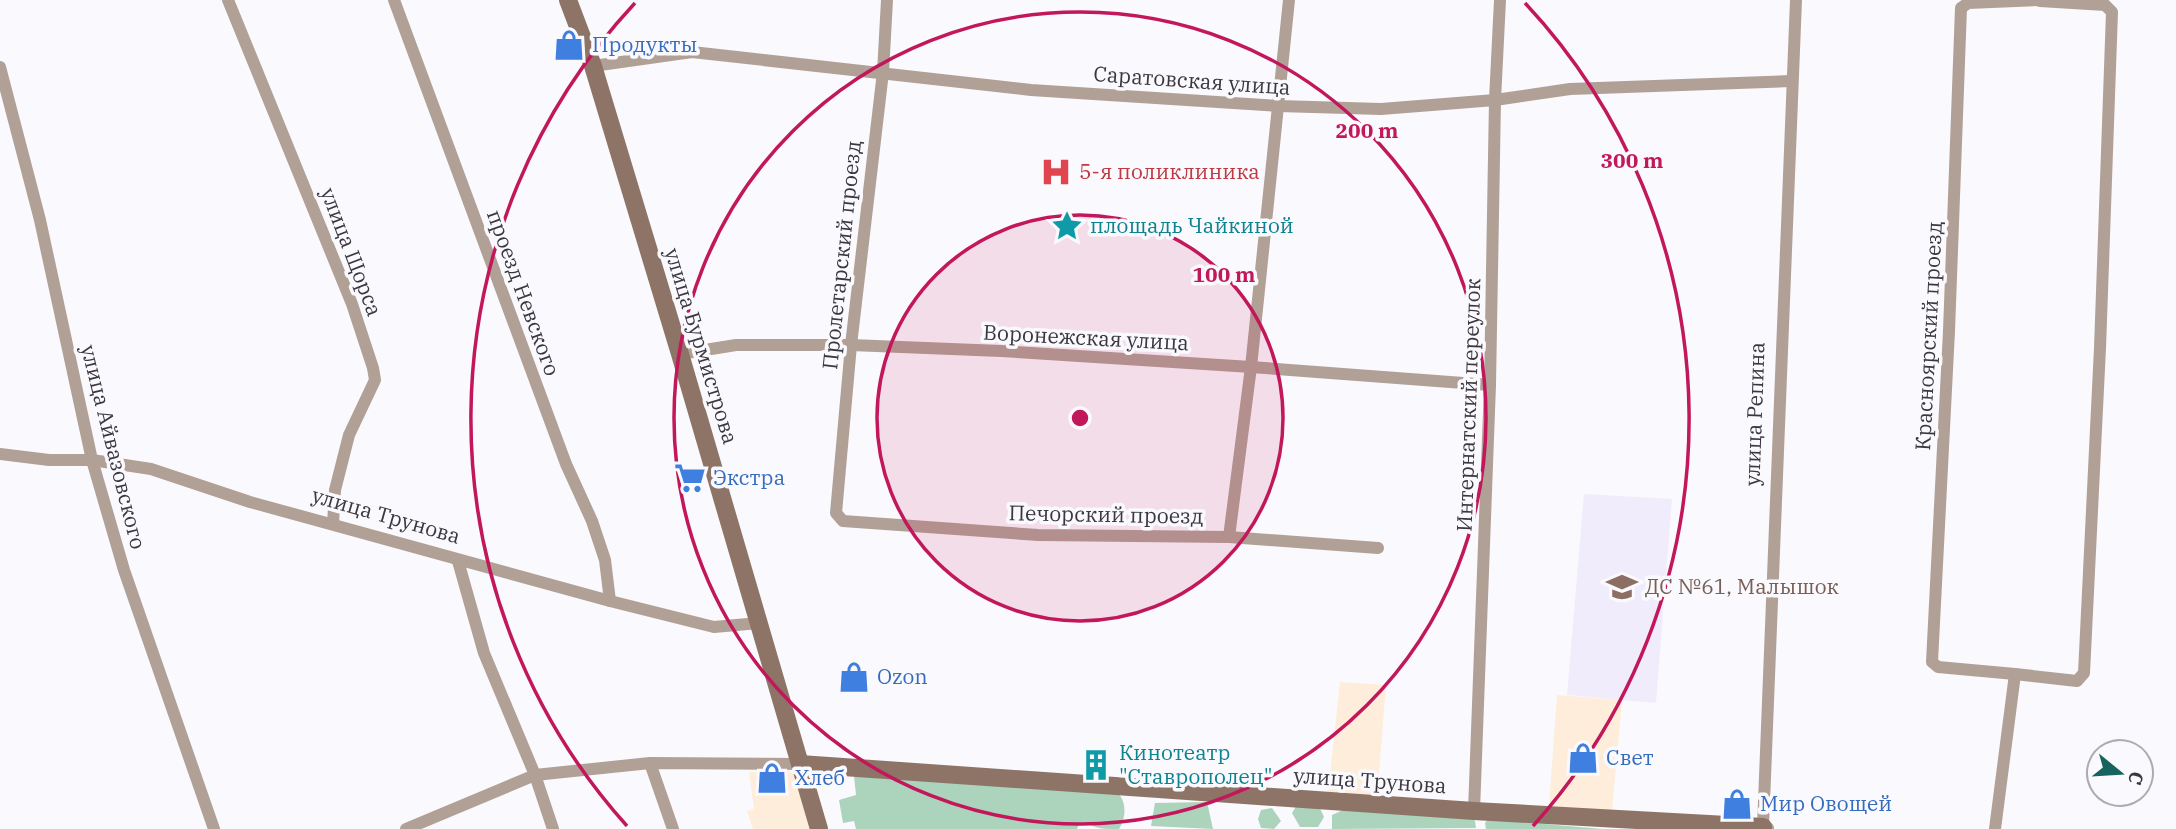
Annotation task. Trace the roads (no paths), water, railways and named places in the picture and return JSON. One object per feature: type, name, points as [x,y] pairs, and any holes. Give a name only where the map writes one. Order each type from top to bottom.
[{"type":"street","name":"улица Щорса","points":[[228,0],[352,304],[373,368],[375,380],[349,435],[335,490],[332,524]]},
{"type":"street","name":"проезд Невского","points":[[394,0],[566,464],[592,521],[605,560],[610,601]]},
{"type":"street","name":"улица Бурмистрова","points":[[568,0],[593,66],[819,829]]},
{"type":"street","name":"Пролетарский проезд","points":[[836,513],[850,345],[883,72],[887,0]]},
{"type":"street","points":[[1229,537],[1251,366],[1289,0]]},
{"type":"street","name":"Интернатский переулок","points":[[1474,811],[1490,385],[1495,100],[1500,0]]},
{"type":"street","name":"улица Репина","points":[[1765,828],[1796,0]]},
{"type":"street","name":"Красноярский проезд","points":[[2040,1],[2105,5],[2112,12],[2100,348],[2084,673],[2077,681],[2015,674],[1938,667],[1932,662],[1949,331],[1961,8],[1968,3],[2040,1]]},
{"type":"street","name":"Саратовская улица","points":[[593,66],[692,52],[1031,90],[1278,106],[1381,109],[1495,100],[1570,89],[1791,81]]},
{"type":"street","name":"улица Айвазовского","points":[[0,67],[40,220],[92,460],[124,570],[214,829]]},
{"type":"street","name":"Воронежская улица","points":[[680,354],[736,345],[850,345],[1251,366],[1490,385]]},
{"type":"street","name":"улица Трунова","points":[[0,454],[49,460],[92,460],[151,469],[250,502],[610,601],[714,627],[759,623]]},
{"type":"street","name":"Печорский проезд","points":[[836,513],[842,521],[1038,534],[1229,537],[1378,548]]},
{"type":"street","points":[[458,561],[484,653],[535,775],[553,829]]},
{"type":"street","points":[[1995,829],[2015,674]]},
{"type":"street","points":[[650,763],[673,829]]},
{"type":"street","points":[[406,829],[535,775],[650,763],[800,764]]},
{"type":"street","name":"улица Трунова","points":[[800,764],[1474,811],[1765,828]]},
{"type":"place","name":"Продукты","points":[[569,45]]},
{"type":"place","name":"5-я поликлиника","points":[[1056,172]]},
{"type":"place","name":"площадь Чайкиной","points":[[1067,226]]},
{"type":"place","name":"Экстра","points":[[690,478]]},
{"type":"place","name":"ДС №61, Малышок","points":[[1622,587]]},
{"type":"place","name":"Ozon","points":[[854,677]]},
{"type":"place","name":"Свет","points":[[1583,758]]},
{"type":"place","name":"Кинотеатр \"Ставрополец\"","points":[[1096,765]]},
{"type":"place","name":"Хлеб","points":[[772,778]]},
{"type":"place","name":"Мир Овощей","points":[[1737,804]]}]
